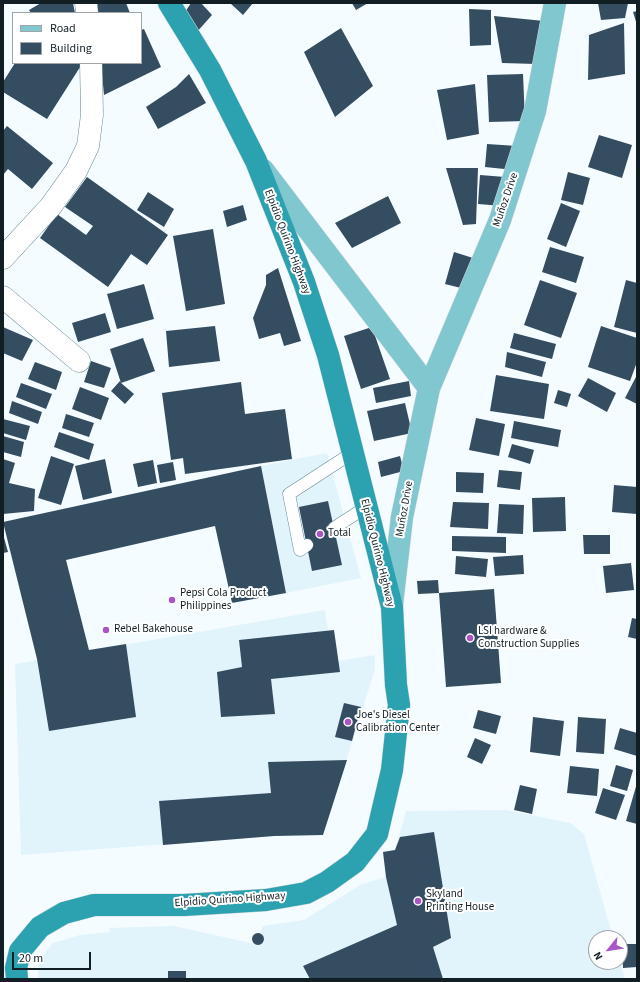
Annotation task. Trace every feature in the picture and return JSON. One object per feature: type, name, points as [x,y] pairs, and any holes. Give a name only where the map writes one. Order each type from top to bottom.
[{"type":"highway","name":"Elpidio Quirino Highway","points":[[17,979],[16,968],[20,951],[40,927],[64,913],[94,905],[184,905],[266,900],[306,893],[327,882],[355,862],[377,834],[392,770],[399,705],[396,685],[392,607],[328,355],[304,282],[256,161],[210,70],[169,3]]},
{"type":"main road","name":"Muñoz Drive","points":[[392,607],[402,517],[429,388],[500,220],[535,111],[555,3]]},
{"type":"main road","points":[[256,161],[429,388]]},
{"type":"street","points":[[3,258],[51,206],[76,171],[88,146],[92,115],[91,64]]},
{"type":"street","points":[[3,298],[79,361]]},
{"type":"lane","points":[[307,545],[300,550],[290,494],[352,453]]},
{"type":"lane","points":[[334,528],[366,507]]},
{"type":"shaded area","points":[[327,453],[361,578],[286,593],[261,466]]},
{"type":"shaded area","points":[[325,610],[328,631],[338,661],[375,655],[375,669],[323,835],[274,836],[21,855],[15,664]]},
{"type":"shaded area","points":[[506,810],[570,823],[584,834],[611,930],[588,930],[588,970],[622,970],[625,979],[38,979],[39,960],[53,943],[80,935],[110,932],[109,928],[174,926],[255,944],[252,937],[256,933],[260,933],[263,926],[304,920],[362,884],[386,877],[383,852],[395,850],[406,811]]},
{"type":"building","points":[[41,3],[73,3],[75,12],[30,12],[29,10]]},
{"type":"building","points":[[95,3],[126,3],[130,12],[96,12]]},
{"type":"building","points":[[191,3],[201,3],[212,15],[196,33],[183,15]]},
{"type":"building","points":[[230,3],[253,3],[243,15]]},
{"type":"building","points":[[352,3],[368,3],[356,10]]},
{"type":"building","points":[[598,3],[628,3],[625,18],[601,20]]},
{"type":"building","points":[[469,9],[491,10],[491,45],[470,46]]},
{"type":"building","points":[[637,11],[637,25],[633,12]]},
{"type":"building","points":[[494,16],[544,21],[536,64],[502,63]]},
{"type":"building","points":[[624,23],[625,74],[588,80],[589,35]]},
{"type":"building","points":[[341,28],[373,86],[335,117],[304,52]]},
{"type":"building","points":[[144,29],[161,67],[104,95],[101,64],[142,64],[142,30]]},
{"type":"building","points":[[14,64],[82,64],[47,119],[3,92],[3,82]]},
{"type":"building","points":[[189,74],[206,103],[158,129],[146,107],[176,87]]},
{"type":"building","points":[[523,74],[525,121],[489,122],[487,75]]},
{"type":"building","points":[[475,84],[479,134],[447,140],[437,90]]},
{"type":"building","points":[[7,126],[53,163],[32,189],[8,169],[3,175],[3,131]]},
{"type":"building","points":[[599,135],[632,145],[622,178],[588,167]]},
{"type":"building","points":[[487,144],[517,146],[514,170],[485,167]]},
{"type":"building","points":[[446,168],[478,168],[476,224],[463,225]]},
{"type":"building","points":[[568,172],[590,178],[583,205],[561,200]]},
{"type":"building","points":[[480,175],[505,177],[503,206],[478,204]]},
{"type":"building","points":[[87,177],[168,235],[147,265],[131,254],[108,287],[40,238],[57,214],[86,235],[93,226],[65,207]]},
{"type":"building","points":[[148,192],[174,209],[164,227],[137,210]]},
{"type":"building","points":[[388,196],[401,223],[352,248],[335,223]]},
{"type":"building","points":[[561,203],[580,211],[566,247],[547,239]]},
{"type":"building","points":[[243,205],[247,220],[227,227],[223,211]]},
{"type":"building","points":[[213,229],[225,304],[186,311],[173,236]]},
{"type":"building","points":[[550,247],[584,257],[576,283],[542,272]]},
{"type":"building","points":[[454,252],[473,258],[465,289],[445,284]]},
{"type":"building","points":[[278,268],[301,341],[284,346],[280,333],[259,339],[253,318],[266,285],[266,275]]},
{"type":"building","points":[[540,280],[577,293],[561,338],[524,325]]},
{"type":"building","points":[[626,280],[637,283],[637,333],[614,327]]},
{"type":"building","points":[[144,284],[154,319],[117,329],[107,294]]},
{"type":"building","points":[[105,313],[111,332],[78,342],[72,323]]},
{"type":"building","points":[[215,326],[220,361],[169,367],[166,331]]},
{"type":"building","points":[[601,326],[637,338],[637,362],[630,381],[588,367]]},
{"type":"building","points":[[3,327],[33,340],[22,361],[3,353]]},
{"type":"building","points":[[372,327],[390,379],[361,389],[344,336]]},
{"type":"building","points":[[514,333],[556,344],[552,359],[510,348]]},
{"type":"building","points":[[143,338],[155,371],[121,383],[110,349]]},
{"type":"building","points":[[507,352],[546,362],[542,377],[505,367]]},
{"type":"building","points":[[91,361],[111,368],[104,388],[84,382]]},
{"type":"building","points":[[35,362],[62,372],[56,390],[28,379]]},
{"type":"building","points":[[496,375],[549,384],[544,419],[490,411]]},
{"type":"building","points":[[637,375],[637,404],[625,398]]},
{"type":"building","points":[[588,378],[616,393],[607,412],[578,396]]},
{"type":"building","points":[[120,381],[134,394],[125,404],[111,391]]},
{"type":"building","points":[[409,381],[411,396],[376,403],[373,388]]},
{"type":"building","points":[[241,382],[245,414],[285,409],[292,459],[185,474],[183,458],[171,460],[162,393]]},
{"type":"building","points":[[21,383],[52,394],[46,409],[16,397]]},
{"type":"building","points":[[80,387],[109,398],[101,420],[72,409]]},
{"type":"building","points":[[558,390],[571,394],[567,407],[554,403]]},
{"type":"building","points":[[12,401],[42,412],[38,424],[9,413]]},
{"type":"building","points":[[405,403],[412,433],[374,441],[367,411]]},
{"type":"building","points":[[66,414],[94,423],[89,437],[62,428]]},
{"type":"building","points":[[476,418],[505,424],[499,456],[469,450]]},
{"type":"building","points":[[3,419],[30,426],[26,440],[3,433]]},
{"type":"building","points":[[514,421],[561,430],[558,447],[511,438]]},
{"type":"building","points":[[59,432],[94,444],[89,460],[54,447]]},
{"type":"building","points":[[3,436],[24,442],[21,457],[3,452]]},
{"type":"building","points":[[512,444],[534,450],[530,464],[508,457]]},
{"type":"building","points":[[51,456],[74,464],[61,505],[38,498]]},
{"type":"building","points":[[400,456],[404,471],[381,477],[378,462]]},
{"type":"building","points":[[3,459],[15,463],[9,483],[35,489],[34,511],[3,514]]},
{"type":"building","points":[[105,459],[112,493],[83,500],[75,466]]},
{"type":"building","points":[[153,460],[157,483],[138,487],[133,464]]},
{"type":"building","points":[[173,462],[176,480],[160,483],[157,465]]},
{"type":"building","points":[[261,466],[286,593],[232,603],[215,526],[66,560],[89,650],[126,644],[136,717],[49,731],[37,659],[3,522]]},
{"type":"building","points":[[499,470],[522,472],[520,490],[497,487]]},
{"type":"building","points":[[456,472],[484,473],[483,493],[456,492]]},
{"type":"building","points":[[614,485],[637,487],[637,514],[612,512]]},
{"type":"building","points":[[565,497],[566,531],[533,532],[532,498]]},
{"type":"building","name":"Total","points":[[328,501],[342,565],[312,571],[299,507]]},
{"type":"building","points":[[453,502],[489,503],[488,529],[450,527]]},
{"type":"building","points":[[499,504],[524,505],[523,534],[497,533]]},
{"type":"building","points":[[3,534],[8,552],[3,553]]},
{"type":"building","points":[[583,535],[610,535],[610,554],[584,554]]},
{"type":"building","points":[[452,536],[506,537],[506,553],[452,551]]},
{"type":"building","points":[[523,555],[524,574],[495,576],[493,557]]},
{"type":"building","points":[[456,556],[488,559],[486,577],[455,574]]},
{"type":"building","points":[[631,563],[634,590],[606,593],[603,566]]},
{"type":"building","points":[[438,580],[439,593],[418,594],[417,581]]},
{"type":"building","name":"LSI hardware & Construction Supplies","points":[[494,589],[501,683],[446,687],[439,593]]},
{"type":"building","points":[[632,618],[637,619],[637,639],[628,637]]},
{"type":"building","points":[[334,630],[340,672],[271,679],[275,714],[221,717],[217,672],[242,667],[239,640]]},
{"type":"building","name":"Joe's Diesel Calibration Center","points":[[344,703],[361,707],[352,741],[335,737]]},
{"type":"building","points":[[478,710],[501,716],[496,734],[473,728]]},
{"type":"building","points":[[533,717],[564,721],[560,756],[530,752]]},
{"type":"building","points":[[578,717],[606,719],[604,754],[576,752]]},
{"type":"building","points":[[620,728],[637,733],[637,756],[614,749]]},
{"type":"building","points":[[475,738],[491,745],[482,764],[467,757]]},
{"type":"building","points":[[347,760],[323,835],[274,836],[163,845],[159,801],[271,793],[268,762]]},
{"type":"building","points":[[616,765],[633,770],[627,791],[610,786]]},
{"type":"building","points":[[570,766],[599,769],[597,796],[567,793]]},
{"type":"building","points":[[637,783],[637,824],[626,821]]},
{"type":"building","points":[[520,785],[537,789],[532,814],[514,810]]},
{"type":"building","points":[[603,788],[625,795],[616,820],[595,813]]},
{"type":"building","name":"Skyland Printing House","points":[[434,832],[451,938],[433,947],[443,979],[310,979],[303,966],[397,925],[386,877],[383,852],[395,850],[400,837]]},
{"type":"building","points":[[258,933],[262,935],[264,939],[262,943],[258,945],[254,943],[252,939],[254,935]]},
{"type":"building","points":[[628,944],[637,944],[637,967],[628,968]]},
{"type":"building","points":[[168,971],[186,971],[186,979],[168,979]]},
{"type":"place","name":"Total","points":[[320,534]]},
{"type":"place","name":"Pepsi Cola Product Philippines","points":[[172,600]]},
{"type":"place","name":"Rebel Bakehouse","points":[[106,630]]},
{"type":"place","name":"LSI hardware & Construction Supplies","points":[[470,638]]},
{"type":"place","name":"Joe's Diesel Calibration Center","points":[[348,722]]},
{"type":"place","name":"Skyland Printing House","points":[[418,901]]}]
